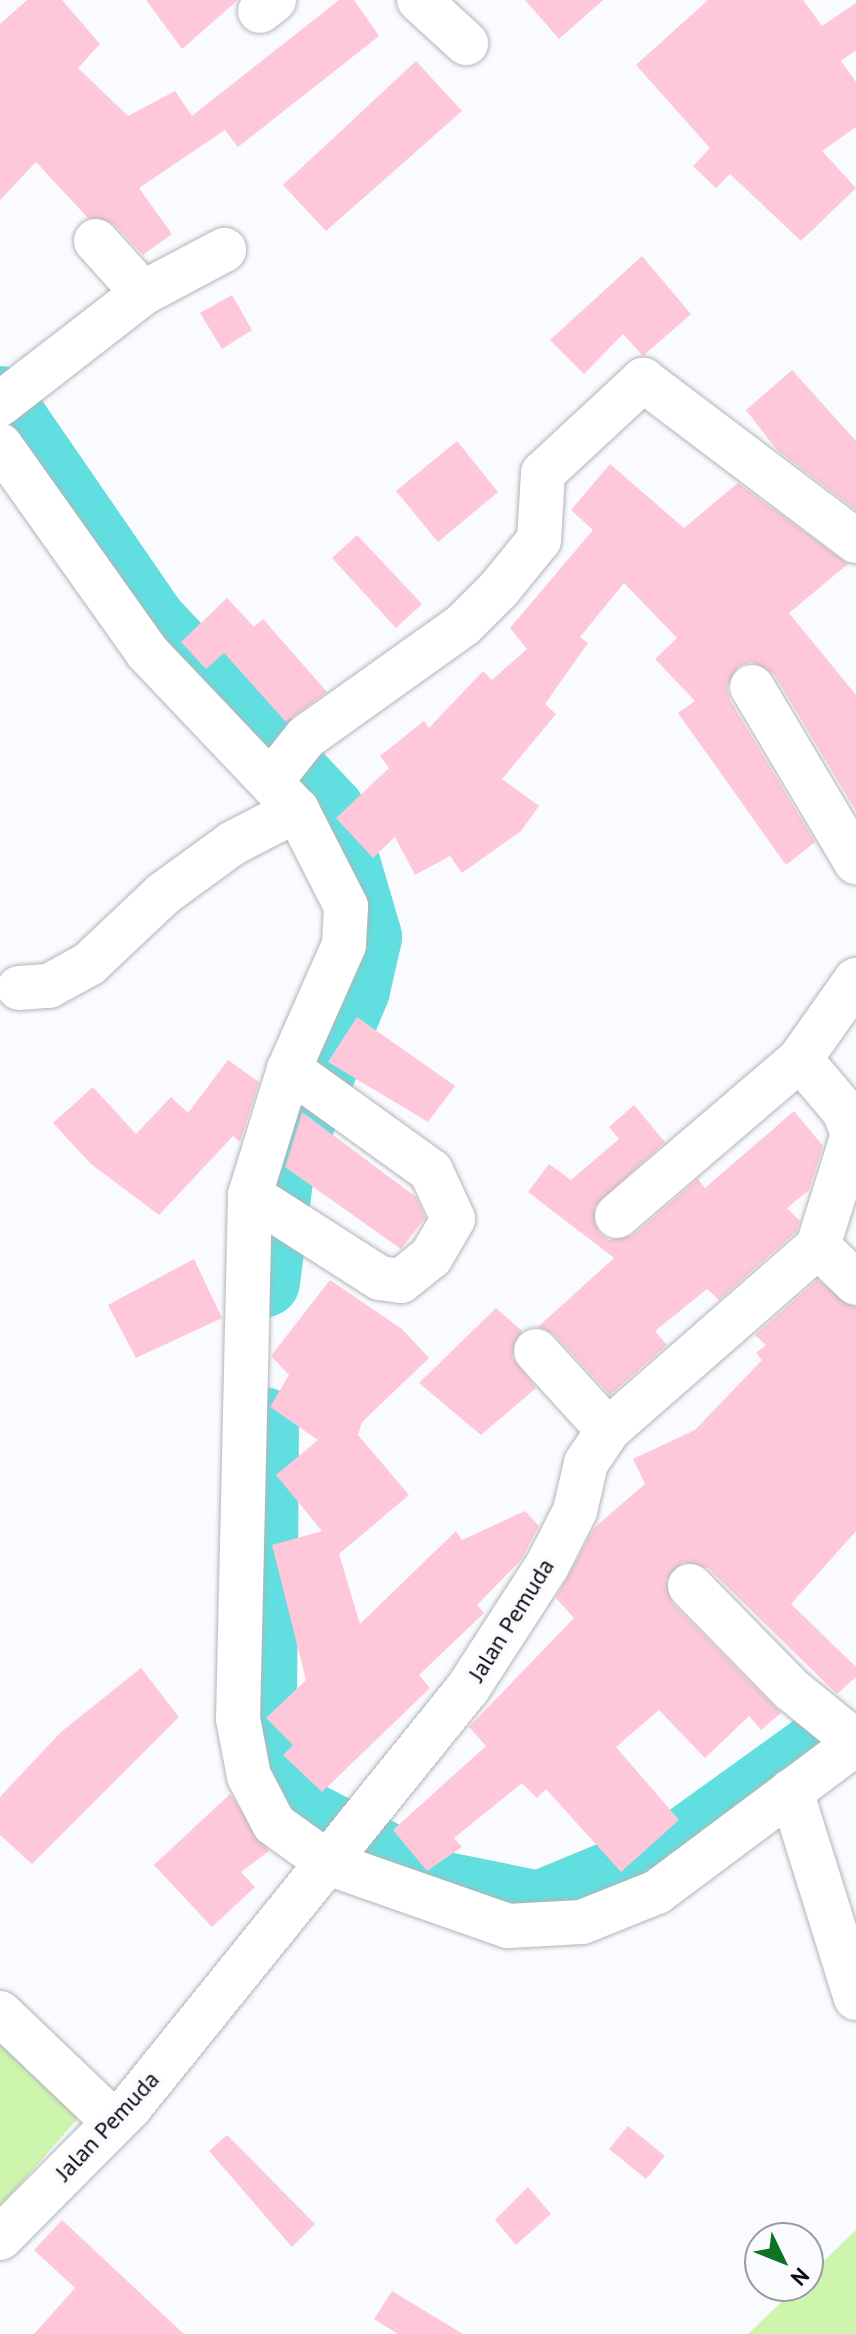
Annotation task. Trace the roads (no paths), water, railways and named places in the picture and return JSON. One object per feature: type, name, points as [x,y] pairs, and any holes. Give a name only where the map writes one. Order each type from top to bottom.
[{"type":"street","points":[[419,0],[466,43]]},
{"type":"street","points":[[96,241],[143,293]]},
{"type":"street","points":[[6,400],[143,293],[224,250]]},
{"type":"street","points":[[19,988],[49,986],[89,964],[198,868],[283,787],[306,737],[463,625],[499,589],[539,540],[543,473],[643,380],[856,541]]},
{"type":"street","points":[[0,445],[147,652],[283,787],[346,906],[348,927],[310,1086],[264,1202],[238,1719],[259,1802],[274,1824],[332,1858],[508,1926],[582,1922],[657,1892],[791,1791],[845,1733],[690,1586]]},
{"type":"street","points":[[752,687],[856,862]]},
{"type":"street","points":[[617,1216],[800,1059],[856,980]]},
{"type":"street","points":[[800,1059],[844,1111],[853,1134],[818,1246],[856,1283]]},
{"type":"street","points":[[264,1202],[380,1278],[401,1281],[431,1257],[453,1219],[431,1171],[310,1086]]},
{"type":"street","name":"Jalan Pemuda","points":[[0,2238],[114,2122],[468,1688],[515,1617],[575,1511],[586,1463],[608,1430],[818,1246]]},
{"type":"street","points":[[536,1351],[608,1430]]},
{"type":"street","points":[[791,1791],[856,1998]]},
{"type":"street","points":[[0,2013],[114,2122]]},
{"type":"waterway","points":[[0,401],[151,621],[330,811],[367,937],[355,990],[279,1173],[265,1282]]},
{"type":"waterway","points":[[264,1422],[262,1721],[286,1805],[441,1886],[539,1906],[674,1850],[817,1747]]}]
